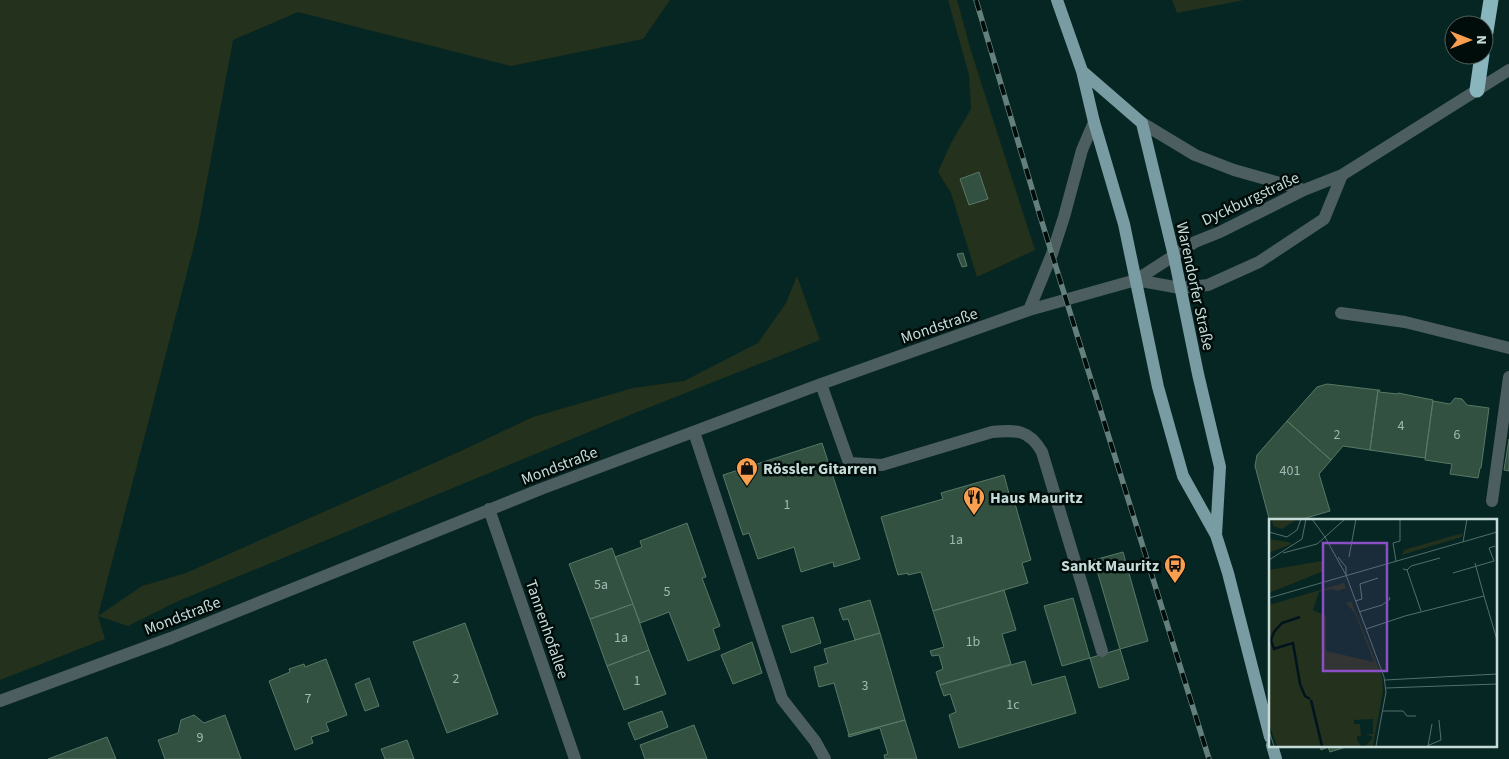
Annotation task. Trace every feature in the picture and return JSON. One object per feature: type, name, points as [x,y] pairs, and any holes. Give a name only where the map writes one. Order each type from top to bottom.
[{"type":"highway","points":[[1489,15],[1491,0]]},
{"type":"highway","points":[[1477,90],[1481,65]]},
{"type":"main road","name":"Warendorfer Straße","points":[[1057,0],[1082,71],[1094,122],[1124,224],[1158,386],[1183,476],[1216,535],[1228,573],[1269,733]]},
{"type":"main road","name":"Warendorfer Straße","points":[[1082,71],[1142,123],[1174,256],[1220,467],[1216,535]]},
{"type":"main road","points":[[1272,746],[1276,759]]},
{"type":"street","name":"Dyckburgstraße","points":[[1136,280],[1195,242],[1220,232],[1304,190],[1342,175],[1509,70]]},
{"type":"street","points":[[1029,310],[1052,254],[1082,150],[1094,122]]},
{"type":"street","points":[[1142,123],[1195,155],[1234,170],[1304,190]]},
{"type":"street","points":[[1136,280],[1180,288],[1208,285],[1259,262],[1324,218],[1342,175]]},
{"type":"street","name":"Mondstraße","points":[[0,700],[171,638],[489,509],[820,384],[1029,310],[1136,280]]},
{"type":"street","points":[[1341,313],[1405,322],[1509,348]]},
{"type":"street","points":[[1492,501],[1509,377]]},
{"type":"street","points":[[820,384],[849,463],[882,465],[992,432],[1022,432],[1031,437],[1042,452],[1102,650]]},
{"type":"street","points":[[694,432],[782,700],[815,741],[825,759]]},
{"type":"street","name":"Tannenhofallee","points":[[489,509],[575,759]]},
{"type":"green space","points":[[0,0],[670,0],[643,39],[511,66],[298,12],[233,40],[197,234],[98,616],[105,639],[0,680]]},
{"type":"green space","points":[[948,0],[957,0],[971,51],[1035,250],[977,277],[951,193],[938,172],[951,143],[971,109],[969,75]]},
{"type":"green space","points":[[1172,0],[1244,0],[1177,13]]},
{"type":"green space","points":[[797,276],[820,340],[635,413],[176,602],[128,626],[98,616],[142,586],[186,573],[533,417],[633,388],[684,381],[758,343],[786,303]]},
{"type":"building","points":[[979,172],[988,199],[969,205],[960,179]]},
{"type":"building","points":[[963,253],[967,266],[962,267],[957,254]]},
{"type":"building","points":[[1327,384],[1378,390],[1370,450],[1343,446],[1331,460],[1287,421],[1317,387]]},
{"type":"building","points":[[1378,390],[1380,390],[1379,392],[1398,393],[1433,400],[1425,458],[1370,450]]},
{"type":"building","points":[[1455,398],[1462,399],[1467,405],[1489,408],[1478,478],[1450,474],[1452,464],[1425,460],[1433,401],[1450,404]]},
{"type":"building","points":[[1287,421],[1331,460],[1319,474],[1330,511],[1302,519],[1269,519],[1255,466],[1257,455]]},
{"type":"building","points":[[1509,439],[1509,471],[1504,470]]},
{"type":"building","points":[[822,443],[860,559],[834,567],[833,562],[801,572],[794,547],[758,559],[749,533],[743,535],[723,475]]},
{"type":"building","points":[[1004,475],[1011,501],[1014,500],[1031,560],[1022,563],[1028,583],[933,611],[921,572],[898,575],[881,517],[943,499],[941,493]]},
{"type":"building","points":[[687,523],[706,577],[702,578],[720,626],[713,629],[720,649],[688,661],[669,612],[640,623],[615,557],[642,547],[640,541]]},
{"type":"building","points":[[612,548],[633,604],[590,619],[569,564]]},
{"type":"building","points":[[1123,552],[1148,641],[1120,649],[1094,560]]},
{"type":"building","points":[[1004,590],[1016,630],[1002,634],[1011,664],[940,685],[936,672],[943,669],[939,655],[932,656],[930,651],[944,647],[933,611]]},
{"type":"building","points":[[1073,598],[1090,658],[1062,666],[1044,606]]},
{"type":"building","points":[[870,600],[880,633],[855,640],[848,619],[843,620],[839,609]]},
{"type":"building","points":[[633,604],[649,650],[607,666],[590,619]]},
{"type":"building","points":[[813,617],[821,643],[791,653],[782,626]]},
{"type":"building","points":[[465,623],[498,714],[447,733],[413,642]]},
{"type":"building","points":[[880,633],[905,720],[849,735],[834,683],[819,687],[814,667],[828,663],[824,649]]},
{"type":"building","points":[[752,642],[762,673],[733,684],[721,655]]},
{"type":"building","points":[[1120,649],[1129,679],[1099,688],[1090,658]]},
{"type":"building","points":[[649,650],[666,694],[624,710],[607,666]]},
{"type":"building","points":[[326,659],[347,715],[326,723],[329,731],[311,737],[313,743],[295,750],[269,681],[290,672],[289,669],[304,664],[305,667]]},
{"type":"building","points":[[1025,661],[1032,685],[1065,676],[1076,713],[959,748],[949,715],[956,712],[950,694],[944,696],[940,685]]},
{"type":"building","points":[[369,678],[379,706],[365,711],[355,684]]},
{"type":"building","points":[[662,711],[668,727],[635,740],[628,723]]},
{"type":"building","points":[[194,715],[204,723],[225,715],[241,759],[165,759],[158,740],[178,733],[181,720]]},
{"type":"building","points":[[905,720],[917,759],[885,759],[884,755],[888,754],[880,728],[849,737],[848,735]]},
{"type":"building","points":[[694,725],[707,759],[645,759],[640,745]]},
{"type":"building","points":[[107,737],[116,759],[48,759]]},
{"type":"building","points":[[407,740],[414,759],[385,759],[381,749]]},
{"type":"building","points":[[1320,746],[1349,746],[1330,752],[1328,747],[1321,750]]},
{"type":"railway","points":[[976,0],[1041,219],[1209,759]]},
{"type":"place","name":"Rössler Gitarren","points":[[747,487]]},
{"type":"place","name":"Haus Mauritz","points":[[974,516]]},
{"type":"place","name":"Sankt Mauritz","points":[[1175,584]]}]
